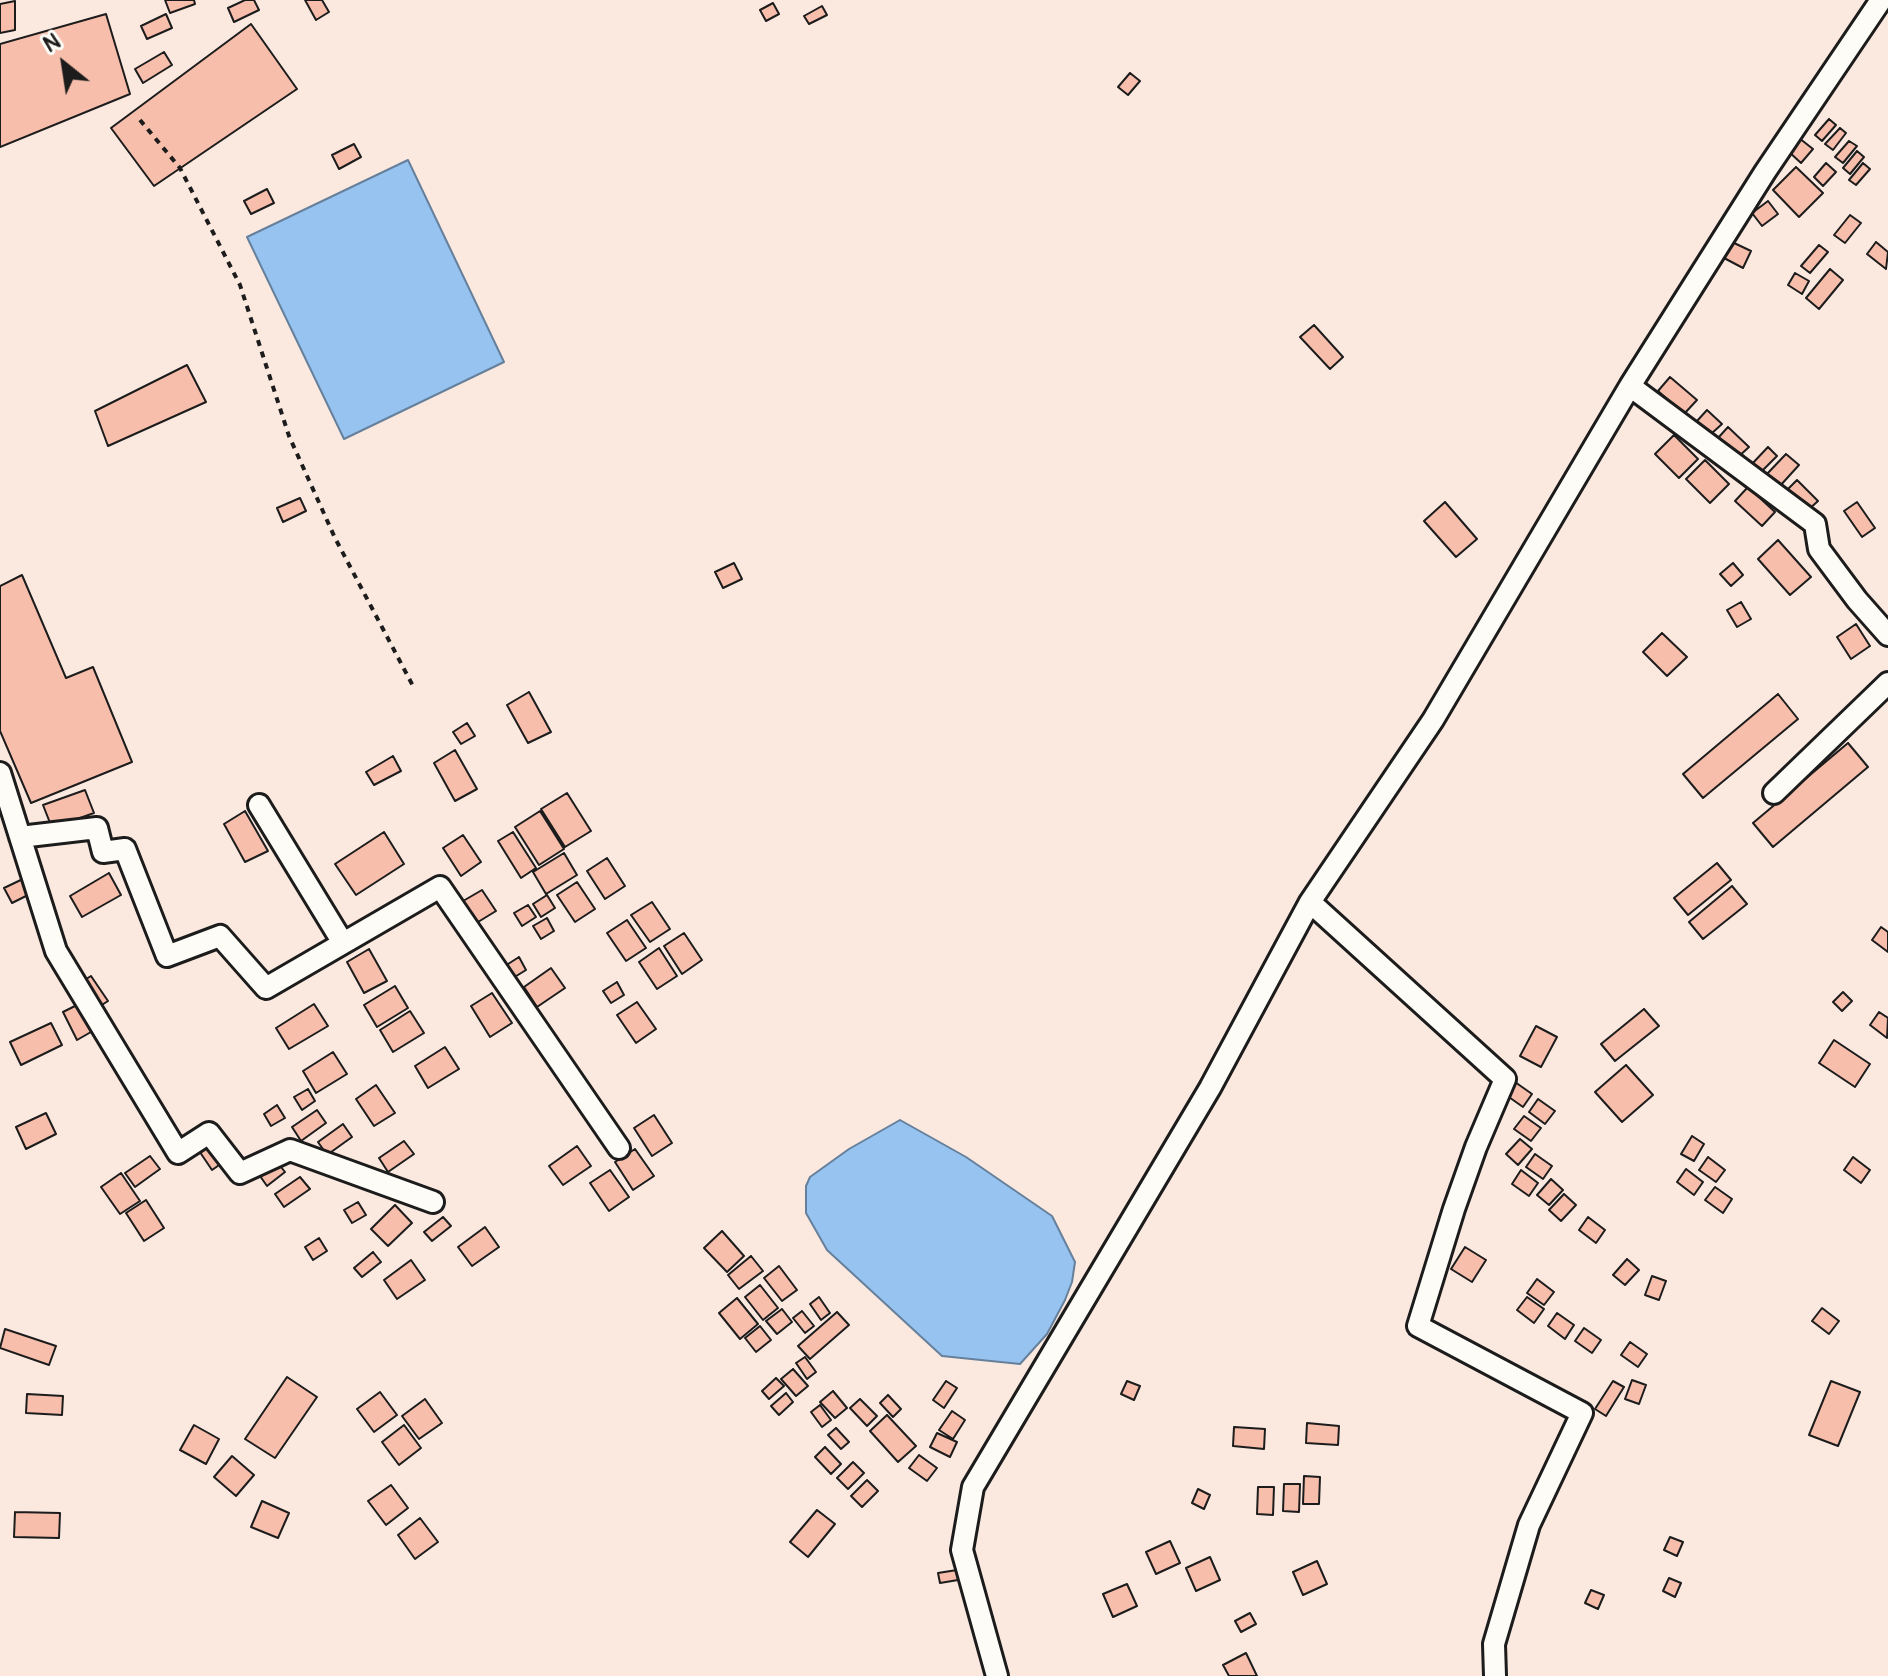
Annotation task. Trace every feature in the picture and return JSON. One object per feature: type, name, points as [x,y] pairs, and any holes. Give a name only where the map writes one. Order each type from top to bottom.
[{"type":"street","points":[[997,1676],[962,1550],[973,1487],[1210,1088],[1310,902],[1433,720],[1630,386],[1765,172],[1881,0]]},
{"type":"street","points":[[1630,386],[1815,524],[1819,549],[1888,635]]},
{"type":"street","points":[[1774,793],[1888,683]]},
{"type":"street","points":[[0,773],[56,951],[178,1153],[209,1133],[240,1173],[290,1150],[433,1202]]},
{"type":"street","points":[[259,805],[343,943]]},
{"type":"street","points":[[20,837],[97,828],[103,852],[125,849],[167,956],[220,936],[266,988],[440,887],[619,1148]]},
{"type":"street","points":[[1310,902],[1505,1079],[1454,1209],[1418,1326],[1582,1413],[1529,1525],[1494,1644],[1495,1676]]},
{"type":"path","points":[[140,120],[180,168],[240,285],[289,436],[335,538],[413,686]]},
{"type":"water","points":[[408,160],[504,362],[344,439],[247,237]]},
{"type":"water","points":[[900,1120],[966,1157],[1052,1216],[1075,1262],[1065,1300],[1047,1334],[1020,1364],[942,1356],[827,1250],[806,1213],[806,1186],[810,1177],[849,1149]]},
{"type":"building","points":[[165,0],[194,0],[195,4],[170,13]]},
{"type":"building","points":[[245,0],[254,0],[259,10],[234,22],[228,8]]},
{"type":"building","points":[[305,0],[322,0],[329,12],[316,20]]},
{"type":"building","points":[[15,1],[15,30],[0,33],[0,4]]},
{"type":"building","points":[[773,3],[779,14],[766,21],[760,10]]},
{"type":"building","points":[[822,6],[827,15],[809,24],[804,16]]},
{"type":"building","points":[[106,14],[130,94],[0,147],[0,44]]},
{"type":"building","points":[[166,14],[172,28],[147,39],[141,26]]},
{"type":"building","points":[[251,24],[297,89],[154,186],[111,128]]},
{"type":"building","points":[[164,52],[172,65],[143,83],[135,69]]},
{"type":"building","points":[[1130,73],[1140,81],[1128,95],[1118,87]]},
{"type":"building","points":[[1829,119],[1836,125],[1822,141],[1815,135]]},
{"type":"building","points":[[1840,128],[1846,133],[1833,150],[1825,144]]},
{"type":"building","points":[[1799,138],[1813,149],[1801,163],[1788,151]]},
{"type":"building","points":[[1849,141],[1857,146],[1843,163],[1835,157]]},
{"type":"building","points":[[354,144],[361,157],[339,169],[332,155]]},
{"type":"building","points":[[1857,151],[1864,157],[1850,174],[1843,168]]},
{"type":"building","points":[[1826,163],[1836,172],[1823,186],[1814,177]]},
{"type":"building","points":[[1863,163],[1870,169],[1856,185],[1849,180]]},
{"type":"building","points":[[1796,167],[1823,193],[1799,217],[1773,190]]},
{"type":"building","points":[[267,189],[274,203],[251,214],[244,201]]},
{"type":"building","points":[[1768,201],[1778,214],[1762,226],[1752,213]]},
{"type":"building","points":[[1850,215],[1861,223],[1845,243],[1834,235]]},
{"type":"building","points":[[1732,242],[1751,251],[1743,268],[1724,258]]},
{"type":"building","points":[[1876,242],[1888,252],[1886,269],[1867,254]]},
{"type":"building","points":[[1819,245],[1828,252],[1810,273],[1801,266]]},
{"type":"building","points":[[1830,269],[1843,280],[1819,309],[1806,298]]},
{"type":"building","points":[[1795,273],[1809,281],[1802,294],[1788,285]]},
{"type":"building","points":[[1314,325],[1343,357],[1330,369],[1300,337]]},
{"type":"building","points":[[187,365],[206,402],[108,446],[95,411]]},
{"type":"building","points":[[1670,377],[1697,400],[1684,414],[1658,391]]},
{"type":"building","points":[[1707,410],[1722,424],[1711,434],[1697,421]]},
{"type":"building","points":[[1728,427],[1749,447],[1737,458],[1718,438]]},
{"type":"building","points":[[1674,435],[1698,459],[1679,478],[1655,454]]},
{"type":"building","points":[[1768,447],[1777,456],[1760,473],[1751,465]]},
{"type":"building","points":[[1786,454],[1799,465],[1779,487],[1766,475]]},
{"type":"building","points":[[1705,460],[1729,484],[1710,503],[1686,479]]},
{"type":"building","points":[[1797,480],[1818,501],[1807,511],[1787,490]]},
{"type":"building","points":[[1748,487],[1775,512],[1762,526],[1735,501]]},
{"type":"building","points":[[300,498],[306,511],[283,522],[277,508]]},
{"type":"building","points":[[1445,502],[1477,539],[1456,557],[1424,521]]},
{"type":"building","points":[[1857,502],[1875,528],[1862,537],[1844,511]]},
{"type":"building","points":[[1778,540],[1811,577],[1790,595],[1758,559]]},
{"type":"building","points":[[734,563],[742,579],[723,588],[715,572]]},
{"type":"building","points":[[1733,563],[1743,575],[1731,586],[1720,574]]},
{"type":"building","points":[[22,575],[66,678],[93,667],[132,762],[31,803],[0,731],[0,586]]},
{"type":"building","points":[[1741,602],[1751,619],[1737,627],[1727,610]]},
{"type":"building","points":[[1856,624],[1870,646],[1851,659],[1837,637]]},
{"type":"building","points":[[1662,633],[1687,657],[1667,676],[1643,652]]},
{"type":"building","points":[[529,692],[551,732],[528,743],[507,705]]},
{"type":"building","points":[[1778,694],[1798,719],[1703,798],[1683,774]]},
{"type":"building","points":[[467,723],[475,736],[461,744],[453,732]]},
{"type":"building","points":[[1848,743],[1868,767],[1773,847],[1753,823]]},
{"type":"building","points":[[455,750],[477,789],[455,801],[434,763]]},
{"type":"building","points":[[393,756],[401,771],[374,785],[366,772]]},
{"type":"building","points":[[85,790],[94,813],[52,828],[43,805]]},
{"type":"building","points":[[567,793],[591,831],[565,847],[541,809]]},
{"type":"building","points":[[245,811],[268,851],[245,862],[224,824]]},
{"type":"building","points":[[540,811],[564,849],[539,865],[515,827]]},
{"type":"building","points":[[384,832],[404,864],[356,895],[335,864]]},
{"type":"building","points":[[513,832],[536,868],[521,878],[498,841]]},
{"type":"building","points":[[463,835],[481,862],[461,876],[443,848]]},
{"type":"building","points":[[564,853],[577,875],[546,894],[533,872]]},
{"type":"building","points":[[607,858],[625,886],[605,899],[587,871]]},
{"type":"building","points":[[1717,863],[1731,880],[1688,915],[1674,898]]},
{"type":"building","points":[[109,873],[121,895],[82,917],[70,896]]},
{"type":"building","points":[[27,877],[34,892],[12,903],[4,888]]},
{"type":"building","points":[[577,882],[595,909],[575,922],[557,895]]},
{"type":"building","points":[[1732,886],[1747,904],[1703,939],[1689,922]]},
{"type":"building","points":[[482,890],[496,911],[465,930],[451,908]]},
{"type":"building","points":[[547,895],[555,908],[541,917],[533,904]]},
{"type":"building","points":[[652,902],[670,929],[650,942],[631,915]]},
{"type":"building","points":[[528,905],[536,917],[522,926],[514,913]]},
{"type":"building","points":[[547,918],[554,931],[541,939],[533,926]]},
{"type":"building","points":[[627,920],[646,948],[626,961],[607,933]]},
{"type":"building","points":[[1881,927],[1888,932],[1888,952],[1872,940]]},
{"type":"building","points":[[684,933],[702,960],[682,974],[664,946]]},
{"type":"building","points":[[659,948],[677,976],[657,989],[639,962]]},
{"type":"building","points":[[369,949],[387,981],[364,993],[347,962]]},
{"type":"building","points":[[519,957],[526,970],[513,978],[505,966]]},
{"type":"building","points":[[551,968],[565,988],[537,1007],[524,987]]},
{"type":"building","points":[[91,976],[108,1001],[94,1010],[78,984]]},
{"type":"building","points":[[617,982],[624,995],[611,1003],[603,991]]},
{"type":"building","points":[[395,986],[408,1008],[377,1027],[364,1005]]},
{"type":"building","points":[[1843,992],[1852,1001],[1842,1011],[1833,1002]]},
{"type":"building","points":[[492,993],[512,1023],[490,1037],[471,1006]]},
{"type":"building","points":[[637,1002],[656,1029],[636,1043],[617,1015]]},
{"type":"building","points":[[314,1004],[328,1026],[289,1049],[276,1028]]},
{"type":"building","points":[[77,1005],[91,1032],[77,1040],[63,1012]]},
{"type":"building","points":[[1644,1009],[1659,1026],[1615,1061],[1601,1044]]},
{"type":"building","points":[[410,1011],[424,1033],[393,1052],[380,1030]]},
{"type":"building","points":[[1879,1012],[1888,1018],[1887,1038],[1870,1025]]},
{"type":"building","points":[[51,1023],[62,1045],[21,1065],[10,1042]]},
{"type":"building","points":[[1536,1026],[1557,1037],[1541,1067],[1520,1056]]},
{"type":"building","points":[[1834,1040],[1870,1064],[1855,1087],[1819,1063]]},
{"type":"building","points":[[445,1047],[459,1069],[428,1088],[415,1066]]},
{"type":"building","points":[[333,1052],[347,1074],[316,1093],[303,1071]]},
{"type":"building","points":[[1626,1065],[1653,1095],[1622,1122],[1595,1092]]},
{"type":"building","points":[[1515,1082],[1532,1094],[1523,1107],[1506,1095]]},
{"type":"building","points":[[376,1085],[395,1113],[374,1126],[356,1099]]},
{"type":"building","points":[[308,1089],[315,1101],[302,1110],[294,1097]]},
{"type":"building","points":[[1538,1099],[1555,1111],[1545,1124],[1529,1112]]},
{"type":"building","points":[[277,1105],[285,1118],[271,1126],[264,1114]]},
{"type":"building","points":[[317,1110],[326,1123],[301,1141],[292,1127]]},
{"type":"building","points":[[46,1113],[56,1134],[26,1149],[16,1127]]},
{"type":"building","points":[[654,1115],[672,1143],[652,1156],[634,1128]]},
{"type":"building","points":[[1524,1116],[1541,1128],[1531,1141],[1514,1129]]},
{"type":"building","points":[[343,1124],[352,1137],[327,1155],[318,1142]]},
{"type":"building","points":[[201,1127],[225,1161],[212,1170],[189,1136]]},
{"type":"building","points":[[1692,1136],[1704,1144],[1694,1161],[1681,1154]]},
{"type":"building","points":[[1520,1139],[1532,1149],[1518,1165],[1506,1154]]},
{"type":"building","points":[[404,1141],[414,1154],[388,1172],[379,1158]]},
{"type":"building","points":[[577,1146],[591,1166],[563,1185],[549,1166]]},
{"type":"building","points":[[635,1149],[654,1176],[633,1190],[615,1162]]},
{"type":"building","points":[[1535,1154],[1552,1166],[1543,1179],[1526,1167]]},
{"type":"building","points":[[150,1156],[160,1169],[135,1187],[125,1173]]},
{"type":"building","points":[[1708,1157],[1725,1170],[1716,1182],[1699,1170]]},
{"type":"building","points":[[1853,1157],[1870,1170],[1861,1183],[1844,1170]]},
{"type":"building","points":[[277,1162],[285,1172],[267,1186],[260,1176]]},
{"type":"building","points":[[1686,1169],[1703,1182],[1694,1195],[1677,1182]]},
{"type":"building","points":[[610,1170],[629,1197],[609,1211],[590,1183]]},
{"type":"building","points":[[1521,1170],[1538,1183],[1529,1196],[1512,1184]]},
{"type":"building","points":[[121,1173],[140,1201],[120,1214],[101,1187]]},
{"type":"building","points":[[300,1177],[310,1189],[284,1207],[275,1194]]},
{"type":"building","points":[[1551,1179],[1563,1190],[1549,1205],[1537,1195]]},
{"type":"building","points":[[1715,1187],[1732,1199],[1723,1213],[1705,1200]]},
{"type":"building","points":[[1564,1194],[1576,1205],[1561,1221],[1549,1210]]},
{"type":"building","points":[[146,1200],[164,1228],[144,1241],[126,1213]]},
{"type":"building","points":[[358,1202],[366,1215],[352,1223],[344,1210]]},
{"type":"building","points":[[395,1205],[412,1223],[388,1246],[371,1229]]},
{"type":"building","points":[[443,1217],[451,1226],[432,1241],[424,1232]]},
{"type":"building","points":[[1588,1217],[1605,1230],[1596,1243],[1579,1230]]},
{"type":"building","points":[[485,1227],[499,1247],[472,1266],[458,1247]]},
{"type":"building","points":[[722,1231],[744,1256],[727,1272],[704,1248]]},
{"type":"building","points":[[319,1238],[327,1251],[313,1260],[305,1247]]},
{"type":"building","points":[[1465,1247],[1486,1260],[1472,1282],[1451,1269]]},
{"type":"building","points":[[373,1252],[381,1262],[362,1277],[354,1268]]},
{"type":"building","points":[[751,1256],[763,1271],[739,1289],[728,1275]]},
{"type":"building","points":[[1627,1259],[1639,1270],[1625,1285],[1613,1275]]},
{"type":"building","points":[[411,1260],[425,1280],[397,1299],[384,1280]]},
{"type":"building","points":[[779,1266],[797,1290],[782,1301],[764,1278]]},
{"type":"building","points":[[1652,1276],[1666,1281],[1659,1300],[1645,1295]]},
{"type":"building","points":[[1537,1279],[1554,1292],[1544,1305],[1527,1293]]},
{"type":"building","points":[[760,1285],[778,1308],[763,1320],[745,1297]]},
{"type":"building","points":[[819,1297],[830,1313],[821,1320],[810,1304]]},
{"type":"building","points":[[1527,1297],[1544,1309],[1534,1323],[1517,1310]]},
{"type":"building","points":[[737,1298],[758,1324],[740,1339],[719,1313]]},
{"type":"building","points":[[1822,1308],[1839,1321],[1829,1334],[1812,1321]]},
{"type":"building","points":[[782,1309],[792,1322],[777,1334],[766,1321]]},
{"type":"building","points":[[802,1311],[814,1326],[805,1333],[793,1318]]},
{"type":"building","points":[[837,1312],[849,1325],[810,1359],[798,1346]]},
{"type":"building","points":[[1557,1313],[1574,1325],[1565,1339],[1548,1326]]},
{"type":"building","points":[[760,1326],[771,1340],[756,1352],[745,1338]]},
{"type":"building","points":[[1584,1328],[1601,1340],[1592,1353],[1575,1341]]},
{"type":"building","points":[[5,1329],[56,1346],[49,1365],[0,1348]]},
{"type":"building","points":[[1630,1342],[1647,1354],[1638,1367],[1621,1355]]},
{"type":"building","points":[[805,1357],[816,1372],[807,1379],[796,1363]]},
{"type":"building","points":[[793,1369],[808,1386],[796,1396],[781,1379]]},
{"type":"building","points":[[287,1377],[317,1397],[275,1458],[245,1439]]},
{"type":"building","points":[[776,1378],[784,1386],[769,1399],[762,1391]]},
{"type":"building","points":[[1632,1380],[1646,1385],[1639,1404],[1625,1399]]},
{"type":"building","points":[[946,1381],[957,1388],[944,1408],[933,1400]]},
{"type":"building","points":[[1127,1381],[1140,1386],[1134,1400],[1121,1394]]},
{"type":"building","points":[[1613,1381],[1624,1387],[1606,1416],[1595,1409]]},
{"type":"building","points":[[1831,1381],[1860,1392],[1838,1446],[1809,1435]]},
{"type":"building","points":[[833,1391],[847,1408],[835,1418],[820,1402]]},
{"type":"building","points":[[380,1392],[397,1415],[374,1432],[357,1409]]},
{"type":"building","points":[[786,1393],[793,1402],[779,1415],[771,1406]]},
{"type":"building","points":[[27,1394],[63,1396],[62,1415],[26,1413]]},
{"type":"building","points":[[888,1395],[901,1409],[893,1417],[880,1403]]},
{"type":"building","points":[[425,1399],[442,1423],[419,1439],[402,1416]]},
{"type":"building","points":[[860,1399],[877,1416],[867,1426],[850,1408]]},
{"type":"building","points":[[820,1405],[831,1420],[822,1427],[811,1412]]},
{"type":"building","points":[[952,1411],[965,1420],[953,1439],[939,1430]]},
{"type":"building","points":[[887,1415],[916,1446],[898,1462],[870,1431]]},
{"type":"building","points":[[1307,1423],[1339,1426],[1338,1445],[1306,1443]]},
{"type":"building","points":[[194,1425],[219,1439],[206,1464],[180,1450]]},
{"type":"building","points":[[404,1425],[421,1448],[399,1465],[382,1442]]},
{"type":"building","points":[[1234,1427],[1265,1429],[1264,1449],[1233,1446]]},
{"type":"building","points":[[836,1428],[849,1442],[841,1449],[828,1435]]},
{"type":"building","points":[[937,1433],[957,1442],[950,1457],[930,1447]]},
{"type":"building","points":[[825,1447],[841,1464],[831,1474],[815,1457]]},
{"type":"building","points":[[919,1455],[937,1468],[927,1481],[909,1468]]},
{"type":"building","points":[[232,1456],[254,1475],[236,1496],[214,1477]]},
{"type":"building","points":[[853,1462],[864,1473],[848,1489],[837,1478]]},
{"type":"building","points":[[1304,1476],[1320,1477],[1319,1504],[1303,1504]]},
{"type":"building","points":[[867,1480],[878,1491],[862,1507],[851,1496]]},
{"type":"building","points":[[1284,1484],[1300,1484],[1299,1512],[1283,1511]]},
{"type":"building","points":[[391,1485],[408,1508],[386,1525],[368,1501]]},
{"type":"building","points":[[1258,1487],[1274,1487],[1273,1515],[1257,1514]]},
{"type":"building","points":[[1198,1489],[1210,1495],[1204,1509],[1192,1503]]},
{"type":"building","points":[[262,1501],[289,1513],[278,1538],[251,1527]]},
{"type":"building","points":[[817,1510],[835,1524],[808,1557],[790,1542]]},
{"type":"building","points":[[15,1512],[60,1513],[59,1538],[14,1537]]},
{"type":"building","points":[[420,1518],[438,1542],[415,1559],[398,1535]]},
{"type":"building","points":[[1670,1537],[1683,1542],[1677,1556],[1664,1550]]},
{"type":"building","points":[[1170,1541],[1180,1563],[1156,1574],[1146,1552]]},
{"type":"building","points":[[1210,1557],[1220,1580],[1196,1591],[1186,1568]]},
{"type":"building","points":[[1317,1561],[1327,1584],[1303,1595],[1293,1572]]},
{"type":"building","points":[[957,1570],[958,1580],[940,1583],[938,1573]]},
{"type":"building","points":[[1669,1578],[1681,1583],[1675,1597],[1663,1591]]},
{"type":"building","points":[[1127,1584],[1137,1606],[1113,1617],[1103,1594]]},
{"type":"building","points":[[1591,1590],[1604,1595],[1598,1609],[1585,1603]]},
{"type":"building","points":[[1250,1613],[1256,1624],[1241,1632],[1235,1621]]},
{"type":"building","points":[[1246,1653],[1257,1676],[1229,1676],[1223,1665]]}]
